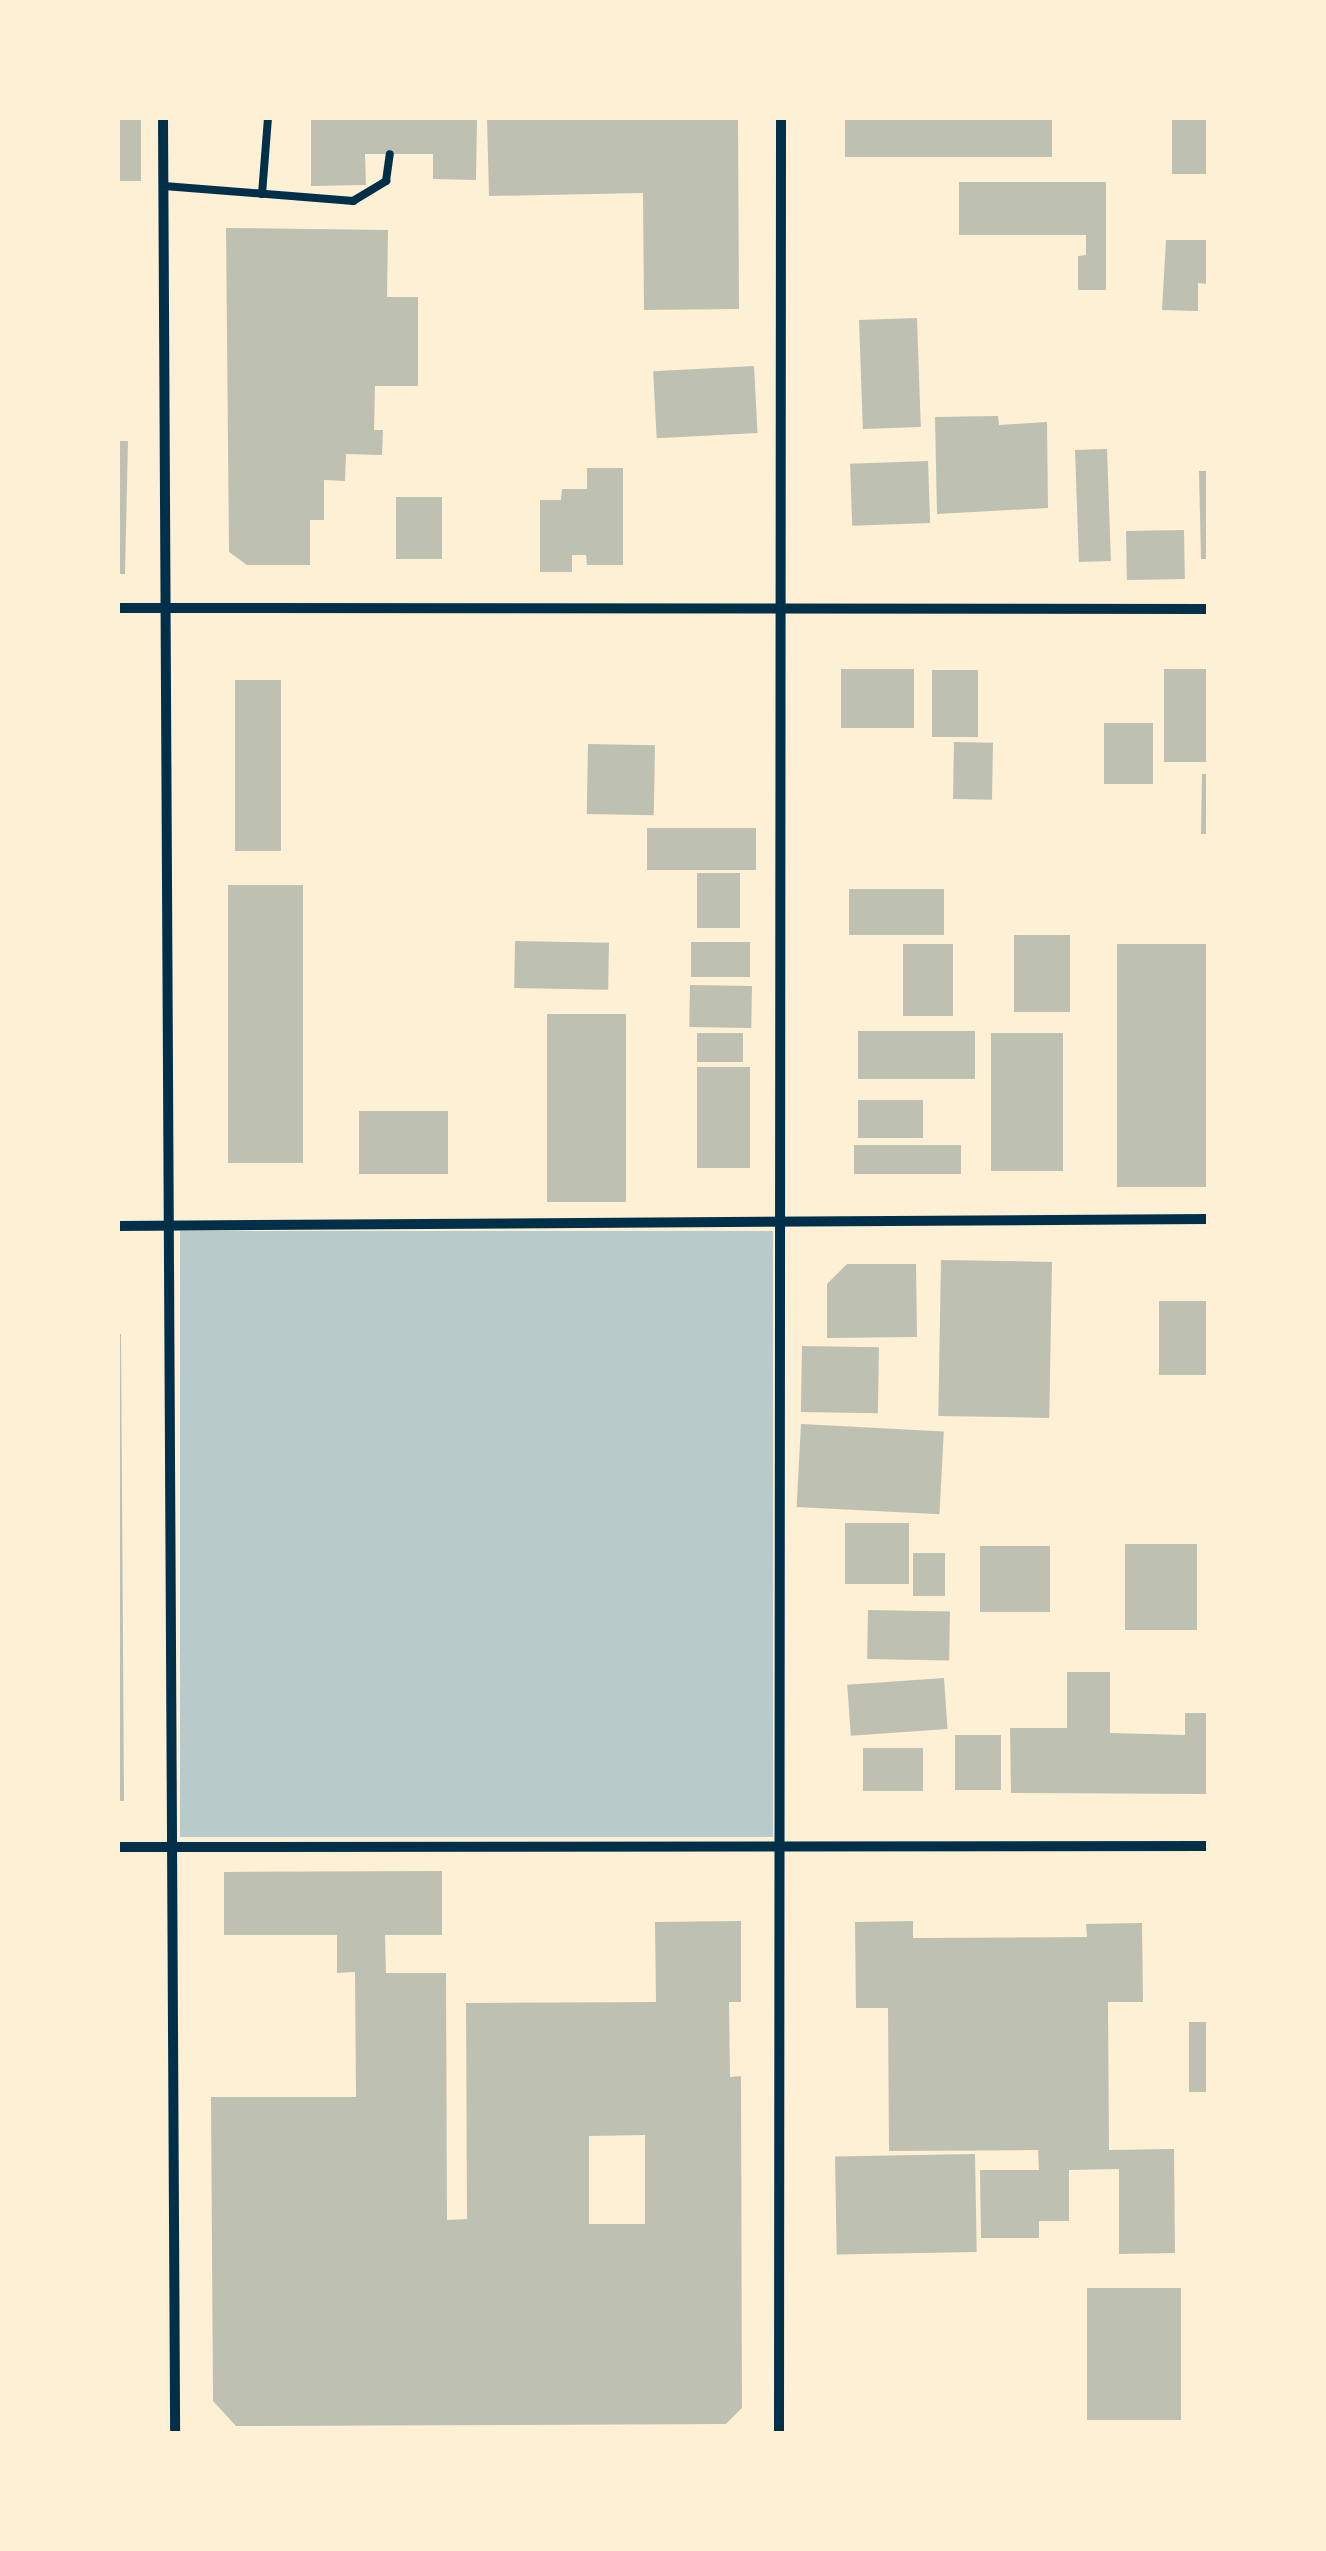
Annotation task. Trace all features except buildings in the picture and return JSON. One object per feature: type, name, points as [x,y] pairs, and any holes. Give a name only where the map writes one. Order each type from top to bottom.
[{"type":"street","points":[[163,118],[175,2434]]},
{"type":"street","points":[[779,2434],[785,607],[781,118]]},
{"type":"street","points":[[118,608],[1208,608]]},
{"type":"street","points":[[118,1226],[1208,1219]]},
{"type":"street","points":[[118,1847],[1208,1846]]},
{"type":"lane","points":[[262,194],[268,118]]},
{"type":"lane","points":[[164,186],[368,197],[386,181],[390,154]]},
{"type":"shaded area","points":[[180,1231],[773,1231],[773,1837],[180,1837]]}]
